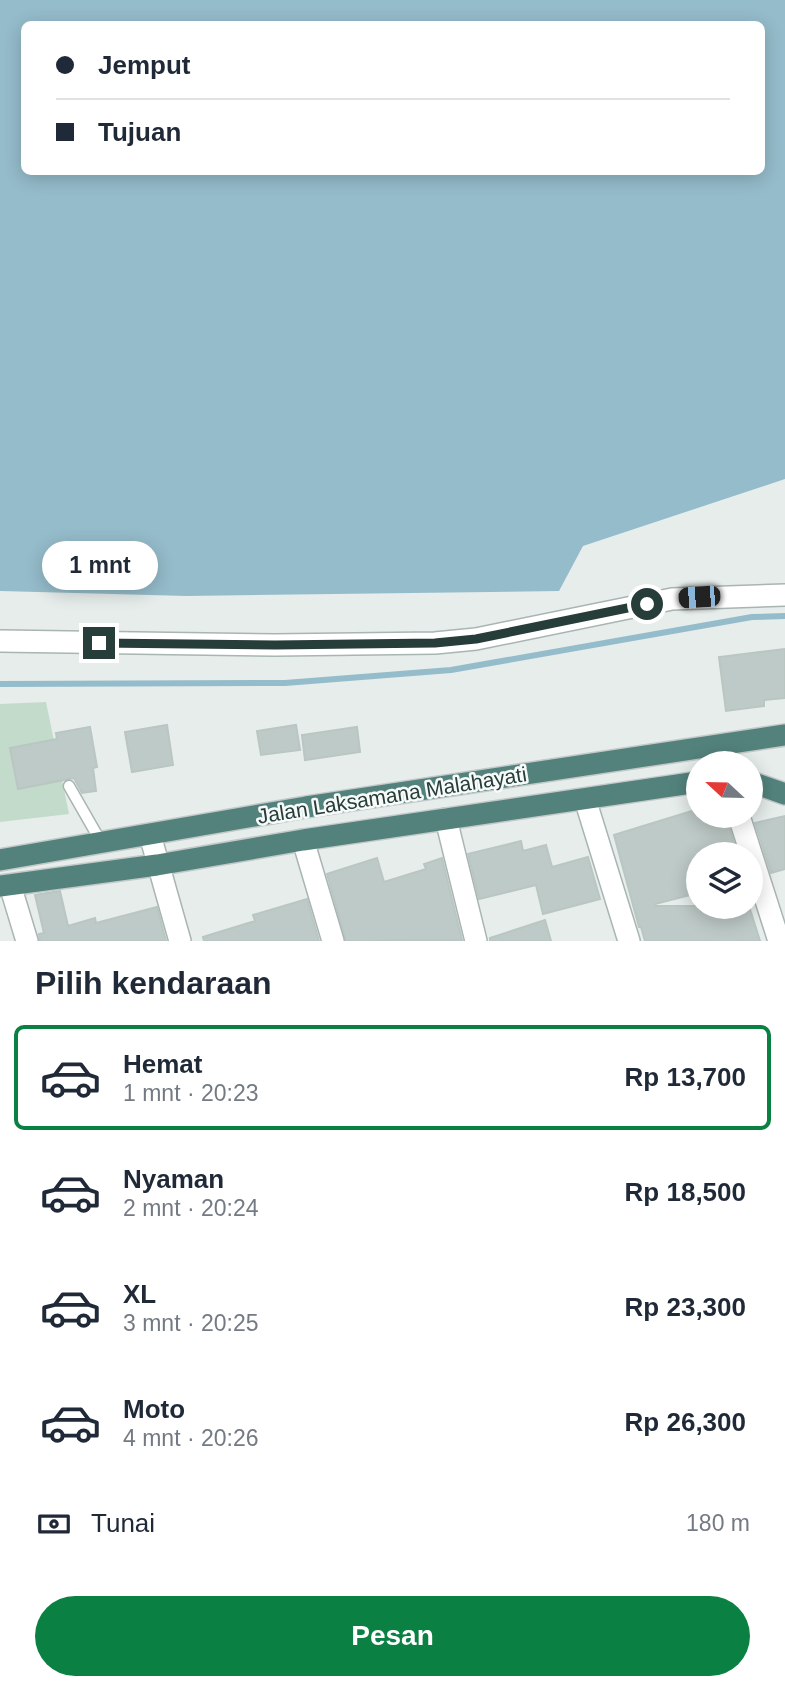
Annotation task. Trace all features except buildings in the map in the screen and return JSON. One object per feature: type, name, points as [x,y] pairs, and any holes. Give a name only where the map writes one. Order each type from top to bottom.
[{"type":"highway","name":"Jalan Laksamana Malahayati","points":[[0,860],[306,807],[785,735]]},
{"type":"highway","name":"Jalan Laksamana Malahayati","points":[[5,886],[686,784]]},
{"type":"highway","points":[[763,786],[785,794]]},
{"type":"street","points":[[0,641],[275,645],[435,643],[476,639],[672,599],[785,594]]},
{"type":"street","points":[[585,799],[629,941]]},
{"type":"street","points":[[446,819],[476,941]]},
{"type":"street","points":[[743,828],[779,941]]},
{"type":"street","points":[[150,835],[180,941]]},
{"type":"street","points":[[303,840],[333,941]]},
{"type":"street","points":[[5,886],[27,941]]},
{"type":"lane","points":[[69,786],[102,842]]},
{"type":"green space","points":[[46,702],[69,814],[0,822],[0,704]]},
{"type":"water","points":[[0,0],[785,0],[785,479],[583,546],[559,591],[187,596],[0,591]]},
{"type":"waterway","points":[[0,684],[285,683],[451,670],[752,617],[785,616]]},
{"type":"route","points":[[99,643],[435,643],[476,639],[647,604]]}]
